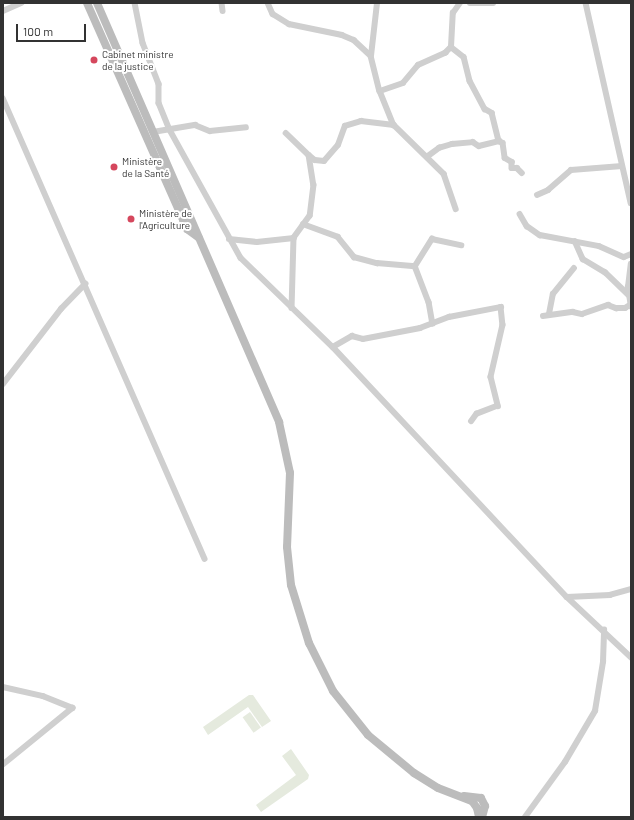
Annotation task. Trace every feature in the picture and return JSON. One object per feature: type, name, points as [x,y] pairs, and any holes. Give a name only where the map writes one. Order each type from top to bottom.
[{"type":"main road","points":[[88,3],[187,229],[199,238]]},
{"type":"main road","points":[[97,3],[272,404],[285,441],[290,473],[287,547],[290,573],[299,619],[309,643],[333,691],[368,735],[414,774],[438,788],[463,796],[480,798],[485,806],[482,817]]},
{"type":"main road","points":[[463,796],[475,804],[479,817]]},
{"type":"street","points":[[3,11],[21,3]]},
{"type":"street","points":[[135,3],[144,43],[159,84],[159,103],[170,130],[240,258],[333,347],[567,597],[604,630],[631,657]]},
{"type":"street","points":[[222,3],[223,11]]},
{"type":"street","points":[[268,3],[273,14],[289,24],[342,35],[354,40],[371,56]]},
{"type":"street","points":[[377,3],[371,56],[380,91],[394,125],[428,156],[444,174],[456,209]]},
{"type":"street","points":[[380,91],[403,83],[418,65],[446,53],[451,47],[453,13],[460,3]]},
{"type":"street","points":[[470,3],[493,3]]},
{"type":"street","points":[[586,3],[631,203]]},
{"type":"street","points":[[451,47],[464,57],[470,81],[485,109],[492,113],[499,141],[503,143],[506,158],[512,162],[512,168],[517,168],[522,173]]},
{"type":"street","points":[[3,98],[205,559]]},
{"type":"street","points":[[286,133],[315,160],[324,161],[338,145],[345,126],[361,121],[394,125]]},
{"type":"street","points":[[153,132],[195,125],[210,130],[246,127]]},
{"type":"street","points":[[428,156],[439,148],[452,144],[473,142],[479,146],[499,141]]},
{"type":"street","points":[[292,308],[294,238],[310,216],[314,185],[309,155]]},
{"type":"street","points":[[538,195],[548,190],[571,170],[622,166]]},
{"type":"street","points":[[520,214],[527,226],[540,235],[575,240],[607,249],[624,257],[631,254]]},
{"type":"street","points":[[303,224],[338,237],[354,257],[377,263],[415,266]]},
{"type":"street","points":[[229,239],[257,242],[294,238]]},
{"type":"street","points":[[415,266],[432,239],[461,245]]},
{"type":"street","points":[[575,240],[583,259],[605,272],[628,294]]},
{"type":"street","points":[[574,268],[553,294],[546,315],[573,312],[582,314],[608,305],[616,308],[630,306],[628,294],[631,264]]},
{"type":"street","points":[[415,266],[429,302],[433,324]]},
{"type":"street","points":[[3,384],[61,309],[85,284]]},
{"type":"street","points":[[333,347],[352,336],[363,339],[433,324],[449,317],[501,307],[503,325],[491,377],[498,406],[477,414],[472,421]]},
{"type":"street","points":[[567,597],[610,595],[631,589]]},
{"type":"street","points":[[525,817],[565,762],[595,711],[603,662],[604,630]]},
{"type":"street","points":[[3,687],[44,696],[72,708],[3,765]]},
{"type":"shaded area","points":[[249,695],[253,695],[271,721],[262,727],[248,707],[208,735],[203,727]]},
{"type":"shaded area","points":[[250,712],[261,728],[254,733],[243,717]]},
{"type":"shaded area","points":[[291,749],[309,775],[308,779],[261,812],[256,805],[296,775],[282,756]]},
{"type":"place","name":"Cabinet ministre de la justice","points":[[94,60]]},
{"type":"place","name":"Ministère de la Santé","points":[[114,167]]},
{"type":"place","name":"Ministère de l'Agriculture","points":[[131,219]]}]
